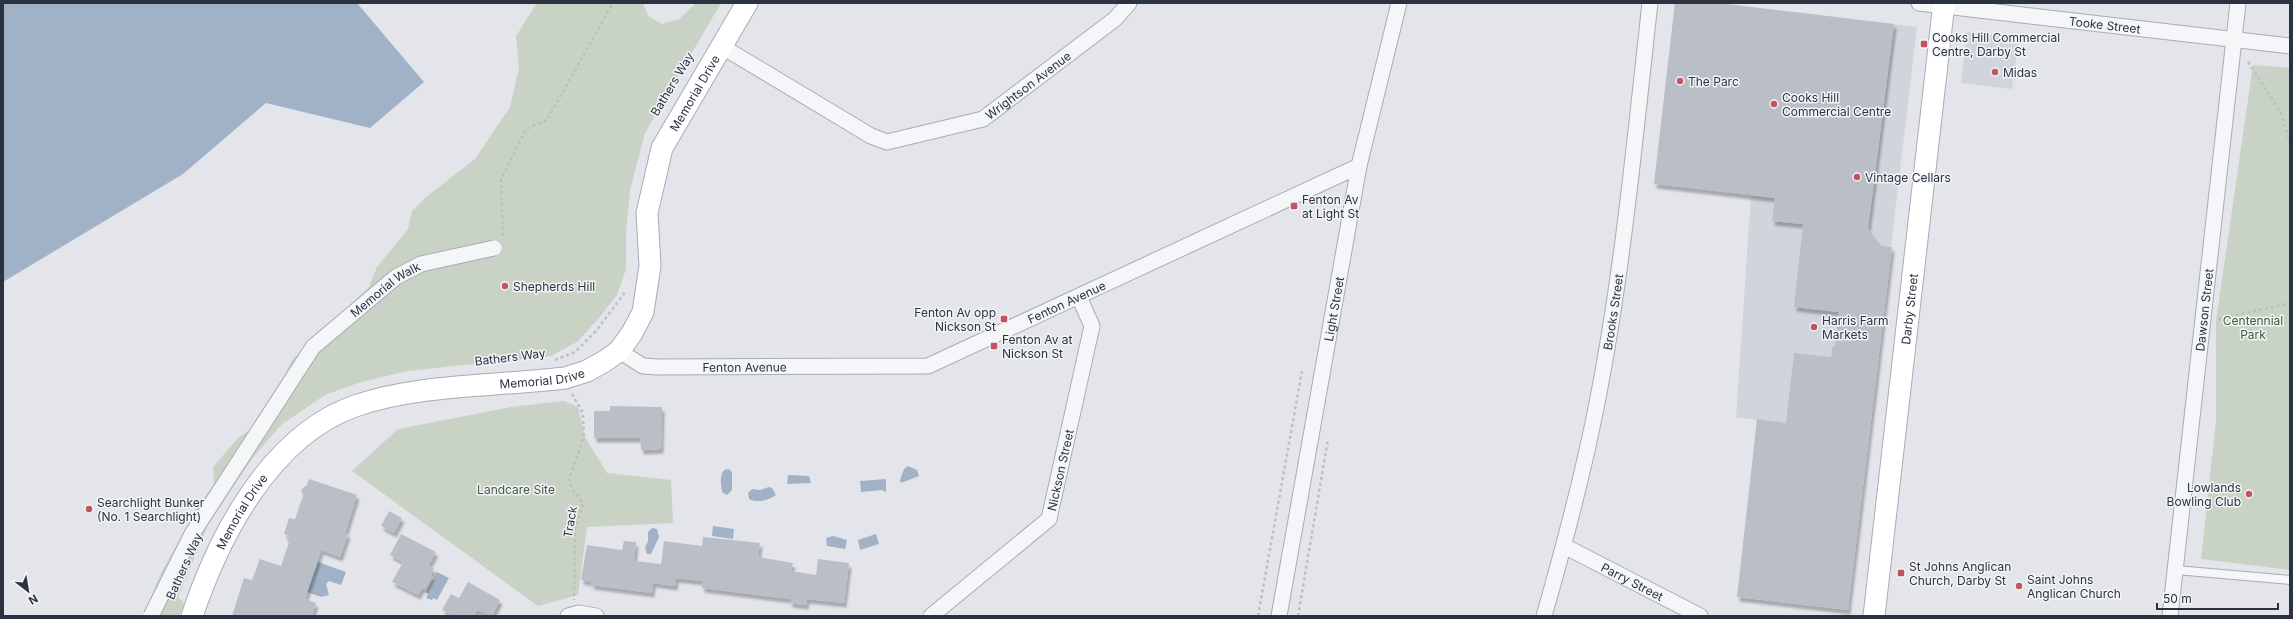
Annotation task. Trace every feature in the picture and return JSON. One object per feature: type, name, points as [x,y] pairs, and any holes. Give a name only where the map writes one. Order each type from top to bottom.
[{"type":"main road","name":"Memorial Drive","points":[[192,616],[222,542],[238,516],[275,463],[290,445],[317,424],[355,406],[394,396],[564,378],[587,371],[605,361],[619,350],[632,333],[642,312],[650,266],[647,213],[662,148],[747,3]]},
{"type":"main road","name":"Darby Street","points":[[1874,616],[1944,4]]},
{"type":"street","name":"Wrightson Avenue","points":[[721,46],[864,132],[887,142],[983,119],[1115,19],[1129,3]]},
{"type":"street","name":"Light Street","points":[[1279,616],[1359,166],[1399,3]]},
{"type":"street","name":"Brooks Street","points":[[1544,616],[1564,546],[1597,403],[1621,258],[1650,3]]},
{"type":"street","name":"Tooke Street","points":[[1920,3],[1944,4],[2290,46]]},
{"type":"street","name":"Dawson Street","points":[[2170,616],[2238,3]]},
{"type":"street","name":"Fenton Avenue","points":[[619,350],[643,366],[658,367],[928,366],[1080,297],[1359,166]]},
{"type":"street","name":"Memorial Walk","points":[[151,616],[192,534],[313,347],[396,277],[421,264],[494,248]]},
{"type":"street","name":"Nickson Street","points":[[931,616],[1049,519],[1092,326],[1080,297]]},
{"type":"street","name":"Parry Street","points":[[1564,546],[1700,616]]},
{"type":"street","points":[[571,615],[579,613],[596,616]]},
{"type":"lane","points":[[2176,570],[2290,580]]},
{"type":"path","points":[[494,248],[504,246],[501,180],[526,130],[547,120],[613,3]]},
{"type":"path","points":[[2233,40],[2280,113],[2290,143]]},
{"type":"path","name":"Bathers Way","points":[[553,360],[574,352],[596,331],[626,293],[627,287]]},
{"type":"path","points":[[2202,323],[2290,304]]},
{"type":"path","points":[[1258,616],[1302,371]]},
{"type":"path","name":"Track","points":[[571,615],[575,529],[583,503],[572,489],[569,479],[584,437],[583,414],[572,394]]},
{"type":"shaded area","points":[[1675,3],[1718,3],[1917,27],[1848,610],[1757,420],[1736,417],[1751,196],[1654,184]]},
{"type":"shaded area","points":[[1967,32],[2019,38],[2012,89],[1961,83]]},
{"type":"green space","points":[[537,3],[643,3],[648,16],[662,24],[679,19],[696,3],[721,3],[645,133],[630,190],[626,232],[626,269],[617,295],[577,342],[551,356],[407,371],[358,383],[325,395],[281,425],[251,460],[208,525],[178,597],[184,603],[179,616],[144,616],[160,575],[197,508],[214,484],[213,467],[238,438],[280,408],[277,391],[292,360],[369,287],[377,267],[408,229],[412,211],[426,197],[475,159],[510,107],[519,68],[516,36]]},
{"type":"green space","name":"Centennial Park","points":[[2253,65],[2290,68],[2290,570],[2201,559],[2216,421],[2216,321]]},
{"type":"green space","name":"Landcare Site","points":[[564,401],[578,407],[585,437],[607,473],[671,480],[673,523],[587,527],[578,595],[538,606],[352,471],[398,429],[511,407]]},
{"type":"water","points":[[3,3],[357,3],[424,82],[370,128],[266,103],[183,174],[3,282]]},
{"type":"water","points":[[908,466],[917,470],[919,476],[901,483],[900,480],[904,469]]},
{"type":"water","points":[[729,469],[732,472],[732,490],[727,495],[722,492],[721,478],[724,470]]},
{"type":"water","points":[[788,475],[809,476],[811,483],[787,484]]},
{"type":"water","points":[[886,479],[886,492],[882,490],[861,492],[860,481]]},
{"type":"water","points":[[769,487],[772,488],[776,495],[770,499],[755,501],[749,499],[748,493],[752,489],[760,490]]},
{"type":"water","points":[[713,526],[734,529],[733,539],[712,536]]},
{"type":"water","points":[[652,528],[657,529],[659,537],[651,554],[647,554],[645,548],[648,541],[648,532]]},
{"type":"water","points":[[876,534],[879,544],[860,550],[858,540]]},
{"type":"water","points":[[833,536],[847,540],[845,549],[827,546],[826,538]]},
{"type":"water","points":[[318,562],[346,572],[341,585],[329,581],[326,584],[329,595],[321,597],[307,592]]},
{"type":"water","points":[[437,572],[449,578],[437,600],[433,598],[432,600],[426,598],[428,594],[426,592]]},
{"type":"building","points":[[1675,3],[1718,3],[1894,24],[1868,229],[1881,246],[1892,247],[1848,610],[1737,597],[1757,419],[1786,423],[1794,353],[1831,357],[1833,346],[1835,346],[1839,312],[1794,307],[1803,224],[1772,221],[1775,198],[1654,184]]},
{"type":"building","points":[[610,406],[662,407],[661,449],[641,450],[640,438],[594,438],[594,411],[610,411]]},
{"type":"building","points":[[309,479],[357,495],[345,533],[348,534],[340,557],[321,550],[305,599],[316,603],[312,616],[232,616],[244,578],[252,580],[260,559],[281,566],[289,542],[287,542],[289,536],[284,534],[289,518],[295,519],[303,496],[301,490],[307,485]]},
{"type":"building","points":[[389,511],[402,518],[394,533],[381,526]]},
{"type":"building","points":[[401,534],[436,552],[428,566],[434,568],[430,575],[432,576],[425,589],[422,588],[418,595],[392,582],[403,562],[390,555]]},
{"type":"building","points":[[703,537],[760,543],[758,557],[793,563],[791,571],[816,575],[818,559],[849,563],[844,603],[807,599],[806,605],[790,603],[790,599],[702,588],[702,581],[676,578],[675,586],[653,583],[652,593],[591,585],[592,582],[581,580],[587,545],[622,550],[624,541],[636,542],[634,561],[661,564],[664,541],[702,546]]},
{"type":"building","points":[[468,582],[500,600],[492,616],[477,610],[474,616],[454,616],[442,610],[451,594],[459,598]]},
{"type":"place","name":"Cooks Hill Commercial Centre, Darby St","points":[[1924,44]]},
{"type":"place","name":"Midas","points":[[1995,72]]},
{"type":"place","name":"The Parc","points":[[1680,81]]},
{"type":"place","name":"Cooks Hill Commercial Centre","points":[[1774,104]]},
{"type":"place","name":"Vintage Cellars","points":[[1857,177]]},
{"type":"place","name":"Fenton Av at Light St","points":[[1294,206]]},
{"type":"place","name":"Shepherds Hill","points":[[505,286]]},
{"type":"place","name":"Fenton Av opp Nickson St","points":[[1004,319]]},
{"type":"place","name":"Harris Farm Markets","points":[[1814,327]]},
{"type":"place","name":"Fenton Av at Nickson St","points":[[994,346]]},
{"type":"place","name":"Lowlands Bowling Club","points":[[2249,494]]},
{"type":"place","name":"Searchlight Bunker (No. 1 Searchlight)","points":[[89,509]]},
{"type":"place","name":"St Johns Anglican Church, Darby St","points":[[1901,573]]},
{"type":"place","name":"Saint Johns Anglican Church","points":[[2019,586]]}]
